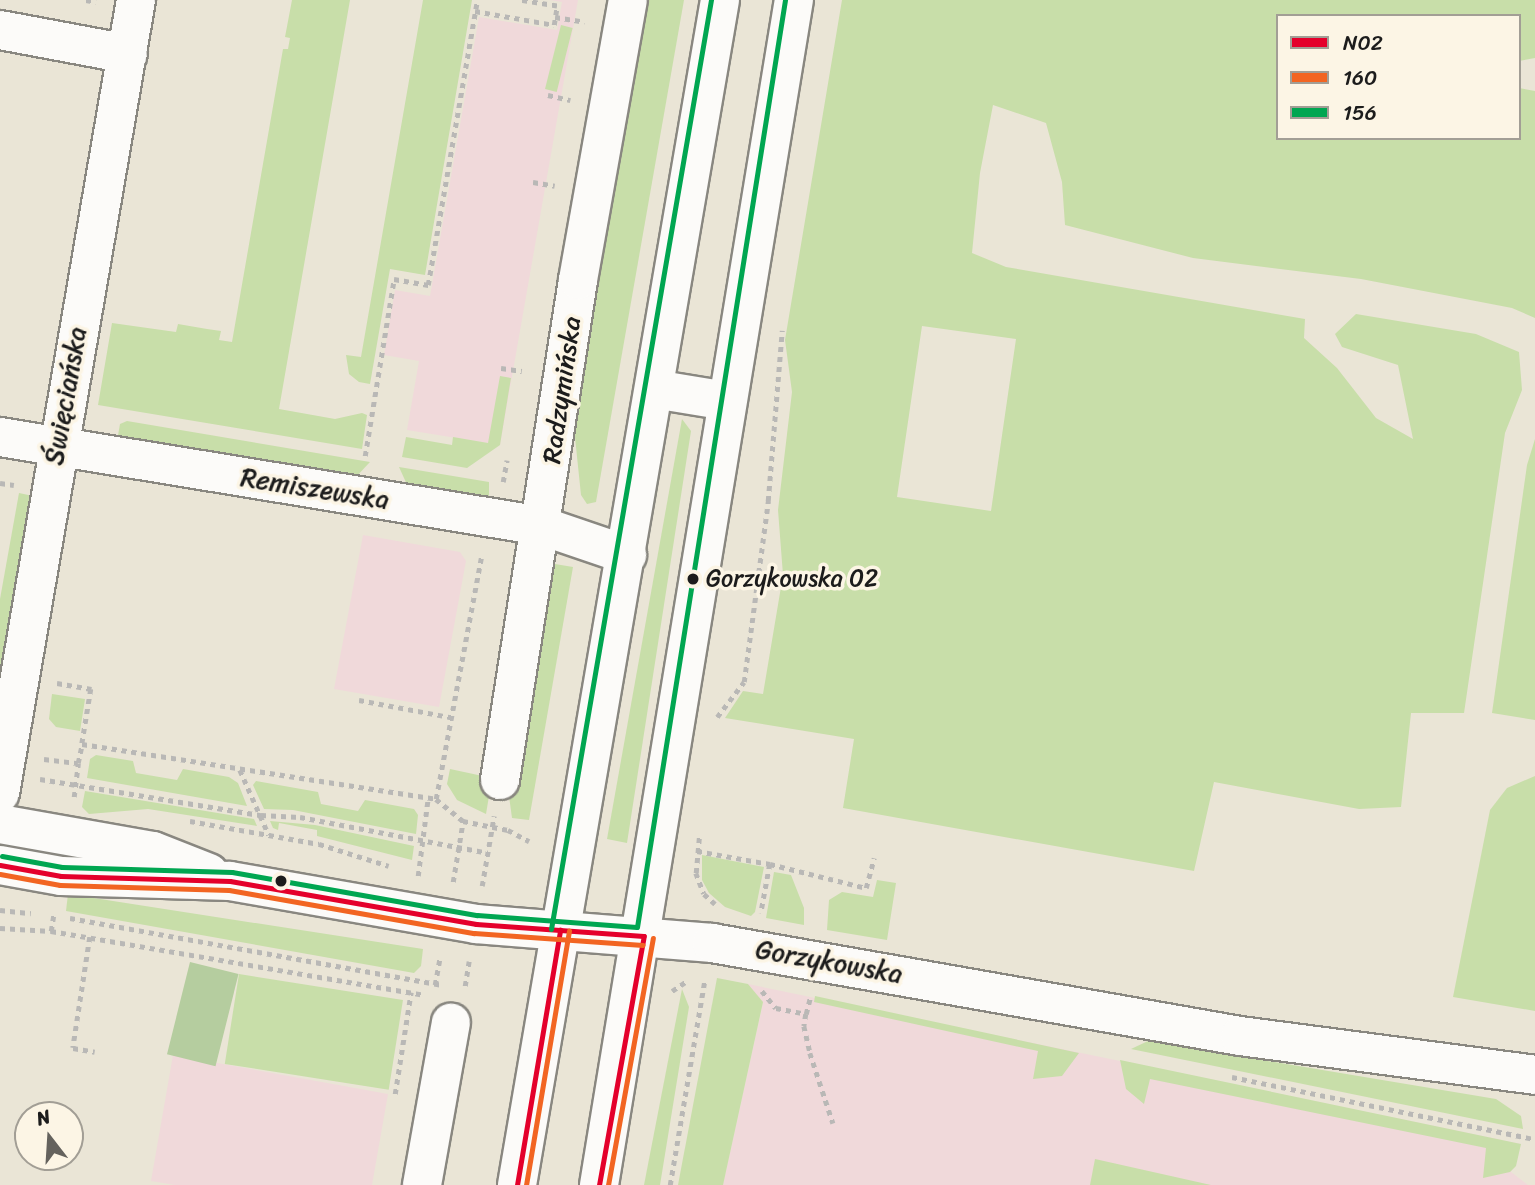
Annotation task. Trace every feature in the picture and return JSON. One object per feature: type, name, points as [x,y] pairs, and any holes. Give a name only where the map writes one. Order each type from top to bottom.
[{"type":"street","name":"Święciańska","points":[[15,785],[56,448],[136,0]]},
{"type":"street","name":"Radzymińska","points":[[500,780],[542,526],[578,280],[628,0]]},
{"type":"street","points":[[517,1185],[720,0]]},
{"type":"street","points":[[599,1185],[643,936],[727,401],[794,0]]},
{"type":"street","points":[[0,30],[128,54]]},
{"type":"street","points":[[654,389],[727,401]]},
{"type":"street","name":"Remiszewska","points":[[0,436],[484,532],[542,526],[627,555]]},
{"type":"street","name":"Gorzykowska","points":[[0,824],[153,851],[230,881]]},
{"type":"street","name":"Gorzykowska","points":[[0,865],[61,876],[230,881],[475,924],[643,936],[747,948],[1240,1036],[1535,1075]]},
{"type":"street","points":[[422,1185],[458,1006]]},
{"type":"path","points":[[365,456],[394,279],[428,285],[477,0]]},
{"type":"path","points":[[475,11],[554,25],[557,6],[519,0]]},
{"type":"path","points":[[581,34],[585,11]]},
{"type":"path","points":[[568,112],[572,87]]},
{"type":"path","points":[[548,96],[570,100]]},
{"type":"path","points":[[552,199],[557,174]]},
{"type":"path","points":[[533,183],[555,186]]},
{"type":"path","points":[[714,730],[716,717],[744,682],[768,501],[782,327]]},
{"type":"path","points":[[520,385],[525,358]]},
{"type":"path","points":[[501,368],[523,372]]},
{"type":"path","points":[[436,799],[476,566],[485,548],[484,532],[508,453]]},
{"type":"path","points":[[33,757],[79,763],[91,689],[46,681]]},
{"type":"path","points":[[359,700],[450,717]]},
{"type":"path","points":[[82,744],[436,799],[463,821],[508,830],[529,841]]},
{"type":"path","points":[[240,769],[269,836]]},
{"type":"path","points":[[15,785],[261,816],[300,817],[488,853]]},
{"type":"path","points":[[416,875],[428,798]]},
{"type":"path","points":[[179,819],[319,844],[392,867]]},
{"type":"path","points":[[441,881],[453,887],[463,821]]},
{"type":"path","points":[[701,824],[696,873],[704,894],[719,908]]},
{"type":"path","points":[[697,851],[770,864],[866,888],[874,858]]},
{"type":"path","points":[[759,925],[770,864]]},
{"type":"path","points":[[404,871],[428,878]]},
{"type":"path","points":[[688,872],[696,873]]},
{"type":"path","points":[[0,910],[54,915],[435,983],[458,1006]]},
{"type":"path","points":[[0,928],[90,937],[433,996],[441,948]]},
{"type":"path","points":[[90,937],[73,1048],[95,1052]]},
{"type":"path","points":[[670,1185],[707,971],[673,988],[671,1001]]},
{"type":"path","points":[[752,980],[776,1008],[806,1014]]},
{"type":"path","points":[[800,990],[812,992],[804,1026],[833,1122]]},
{"type":"path","points":[[395,1098],[411,992]]},
{"type":"path","points":[[1222,1075],[1535,1139]]},
{"type":"shaded area","points":[[550,0],[578,0],[500,445],[407,430],[419,361],[384,355],[395,290],[430,296],[479,17],[557,30],[562,2]]},
{"type":"shaded area","points":[[363,535],[460,552],[466,561],[439,707],[334,689]]},
{"type":"shaded area","points":[[748,984],[1521,1144],[1511,1172],[1528,1185],[723,1185],[763,1003]]},
{"type":"shaded area","points":[[173,1055],[388,1094],[372,1185],[175,1185],[151,1181]]},
{"type":"green space","points":[[292,0],[350,0],[279,409],[335,419],[362,413],[367,415],[362,449],[98,405],[112,323],[176,332],[178,324],[221,331],[219,340],[232,342],[283,49],[288,49],[290,38],[285,37]]},
{"type":"green space","points":[[423,0],[472,0],[425,275],[390,269],[370,384],[359,382],[349,374],[346,355],[361,357]]},
{"type":"green space","points":[[645,0],[684,0],[596,502],[587,504],[581,495],[573,418]]},
{"type":"green space","points":[[842,0],[1535,0],[1535,58],[1521,61],[1521,14],[1276,14],[1276,140],[1521,140],[1521,88],[1535,91],[1535,318],[1512,308],[1361,279],[1193,258],[1065,225],[1062,182],[1046,123],[993,105],[980,173],[972,253],[1006,267],[1305,319],[1304,338],[1337,368],[1376,418],[1413,439],[1398,365],[1342,347],[1335,334],[1356,314],[1476,334],[1519,352],[1522,390],[1505,433],[1464,713],[1411,713],[1401,807],[1359,809],[1214,782],[1194,871],[843,808],[854,739],[725,718],[743,691],[763,694],[783,575],[778,510],[792,392],[785,340]],"holes":[[[922,326],[1016,339],[991,511],[897,497]]]},
{"type":"green space","points":[[561,25],[573,28],[557,92],[545,89]]},
{"type":"green space","points":[[500,376],[511,378],[500,445],[467,468],[402,457],[406,437],[452,445],[453,437],[488,443]]},
{"type":"green space","points":[[682,419],[691,431],[627,843],[607,839]]},
{"type":"green space","points":[[127,421],[370,462],[355,478],[117,441],[120,424]]},
{"type":"green space","points":[[1535,439],[1535,720],[1492,713],[1527,465]]},
{"type":"green space","points":[[399,467],[489,482],[489,505],[409,489]]},
{"type":"green space","points":[[19,493],[33,496],[0,685],[0,599]]},
{"type":"green space","points":[[555,564],[573,567],[529,820],[512,818],[509,796],[548,569]]},
{"type":"green space","points":[[52,694],[85,699],[80,731],[56,727],[49,719]]},
{"type":"green space","points":[[96,755],[133,761],[136,773],[177,780],[183,769],[229,777],[238,783],[247,806],[87,778],[90,759]]},
{"type":"green space","points":[[450,769],[492,778],[486,814],[457,800],[447,784]]},
{"type":"green space","points":[[1535,776],[1535,1011],[1453,997],[1490,810],[1507,788]]},
{"type":"green space","points":[[256,781],[318,792],[321,804],[358,811],[365,800],[414,809],[418,815],[416,834],[293,810],[264,809],[253,785]]},
{"type":"green space","points":[[85,791],[254,819],[257,826],[148,809],[89,814],[82,807]]},
{"type":"green space","points":[[270,821],[315,825],[414,846],[412,860],[317,836],[317,830],[279,823],[278,830],[273,828]]},
{"type":"green space","points":[[702,855],[764,867],[755,912],[751,916],[725,907],[709,893],[702,880]]},
{"type":"green space","points":[[774,872],[791,875],[804,908],[804,925],[766,918]]},
{"type":"green space","points":[[877,880],[896,883],[887,940],[827,930],[829,900],[842,892],[873,897]]},
{"type":"green space","points":[[68,894],[423,949],[421,966],[414,973],[66,911]]},
{"type":"green space","points":[[190,962],[239,974],[216,1066],[167,1054]]},
{"type":"green space","points":[[239,974],[403,1000],[389,1090],[225,1064]]},
{"type":"green space","points":[[717,978],[748,984],[763,1002],[723,1185],[678,1185]]},
{"type":"green space","points":[[682,989],[689,1007],[660,1185],[644,1185]]},
{"type":"green space","points":[[815,996],[1079,1053],[1062,1076],[1033,1079],[1038,1051],[814,1002]]},
{"type":"green space","points":[[1148,1041],[1496,1099],[1521,1116],[1523,1129],[1131,1049]]},
{"type":"green space","points":[[1120,1060],[1521,1144],[1516,1166],[1510,1172],[1483,1178],[1486,1148],[1150,1079],[1144,1104],[1126,1089]]},
{"type":"green space","points":[[1095,1159],[1211,1185],[1090,1185]]},
{"type":"transit line","name":"156","points":[[551,929],[711,0]]},
{"type":"transit line","name":"156","points":[[2,856],[62,867],[232,872],[477,915],[637,927],[785,0]]},
{"type":"transit line","name":"N02","points":[[0,865],[61,876],[230,881],[476,924],[644,936]]},
{"type":"transit line","name":"160","points":[[0,874],[60,885],[229,890],[474,933],[643,945]]},
{"type":"transit line","name":"N02","points":[[517,1185],[560,930]]},
{"type":"transit line","name":"160","points":[[526,1185],[569,931]]},
{"type":"transit line","name":"N02","points":[[599,1185],[644,936]]},
{"type":"transit line","name":"160","points":[[608,1185],[653,938]]},
{"type":"place","name":"Gorzykowska 02","points":[[693,579]]}]
